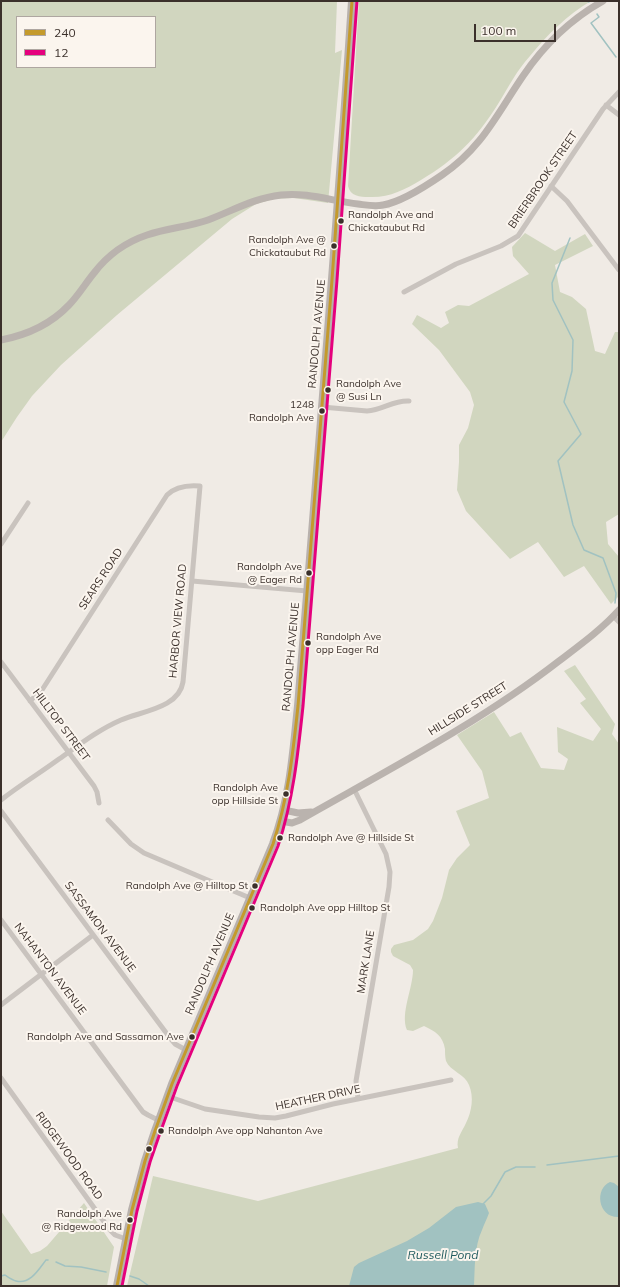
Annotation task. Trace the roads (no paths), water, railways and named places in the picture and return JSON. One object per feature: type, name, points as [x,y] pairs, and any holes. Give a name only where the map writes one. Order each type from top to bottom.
[{"type":"main road","name":"RANDOLPH AVENUE","points":[[117,1286],[141,1175],[158,1120],[250,898],[284,810],[293,760],[339,202],[352,1]]},
{"type":"main road","points":[[1,340],[35,330],[55,318],[71,303],[104,261],[121,248],[138,238],[156,232],[200,222],[250,202],[268,197],[302,195],[370,206],[385,205],[404,197],[448,171],[464,158],[484,137],[526,72],[548,45],[574,21],[603,1]]},
{"type":"main road","name":"HILLSIDE STREET","points":[[281,821],[290,823],[296,822],[492,708],[550,668],[586,640],[619,610]]},
{"type":"main road","name":"HILLSIDE STREET","points":[[284,810],[301,813],[317,810]]},
{"type":"street","name":"BRIERBROOK STREET","points":[[404,292],[456,264],[501,246],[515,238],[523,229],[606,105],[619,92]]},
{"type":"street","points":[[606,105],[619,116]]},
{"type":"street","points":[[551,186],[567,201],[619,270]]},
{"type":"street","points":[[322,407],[367,411],[399,401],[409,401]]},
{"type":"street","name":"SEARS ROAD","points":[[30,701],[42,690],[168,495],[179,488],[187,486],[200,486]]},
{"type":"street","name":"HARBOR VIEW ROAD","points":[[1,800],[104,728],[128,717],[168,704],[178,695],[183,682],[200,486]]},
{"type":"street","points":[[1,544],[28,503]]},
{"type":"street","points":[[192,581],[307,590]]},
{"type":"street","points":[[613,616],[619,622]]},
{"type":"street","name":"HILLTOP STREET","points":[[1,662],[96,789],[99,803]]},
{"type":"street","name":"MARK LANE","points":[[354,789],[386,854],[390,876],[356,1082],[358,1099]]},
{"type":"street","name":"SASSAMON AVENUE","points":[[1,811],[173,1041],[186,1050]]},
{"type":"street","points":[[108,820],[131,844],[144,853],[250,898]]},
{"type":"street","name":"NAHANTON AVENUE","points":[[1,920],[143,1112],[158,1120]]},
{"type":"street","points":[[1,1005],[93,935]]},
{"type":"street","name":"RIDGEWOOD ROAD","points":[[1,1078],[110,1230],[115,1235],[126,1239]]},
{"type":"street","name":"HEATHER DRIVE","points":[[167,1096],[205,1109],[275,1118],[451,1080]]},
{"type":"water","points":[[610,1182],[619,1187],[619,1217],[606,1213],[601,1202],[600,1196],[602,1191]]},
{"type":"water","name":"Russell Pond","points":[[478,1202],[485,1204],[489,1213],[479,1237],[475,1258],[474,1286],[349,1286],[354,1267],[359,1263],[407,1241],[429,1228],[456,1207]]},
{"type":"waterway","points":[[597,14],[599,17],[591,23],[616,57]]},
{"type":"waterway","points":[[570,238],[552,283],[553,300],[573,340],[572,371],[564,402],[581,434],[558,461],[573,525],[584,550],[603,558],[616,593],[615,603]]},
{"type":"waterway","points":[[547,1165],[619,1156]]},
{"type":"waterway","points":[[483,1204],[491,1196],[505,1172],[516,1167],[535,1167]]},
{"type":"waterway","points":[[1,1276],[5,1275],[16,1281],[26,1281],[37,1272],[46,1260],[48,1260]]},
{"type":"waterway","points":[[56,1262],[65,1266],[81,1267],[106,1272]]},
{"type":"waterway","points":[[130,1276],[139,1279],[149,1286]]},
{"type":"place","name":"Randolph Ave and Chickataubut Rd","points":[[341,221]]},
{"type":"place","name":"Randolph Ave @ Chickataubut Rd","points":[[334,246]]},
{"type":"place","name":"Randolph Ave @ Susi Ln","points":[[328,390]]},
{"type":"place","name":"1248 Randolph Ave","points":[[322,411]]},
{"type":"place","name":"Randolph Ave @ Eager Rd","points":[[309,573]]},
{"type":"place","name":"Randolph Ave opp Eager Rd","points":[[308,643]]},
{"type":"place","name":"Randolph Ave opp Hillside St","points":[[286,794]]},
{"type":"place","name":"Randolph Ave @ Hillside St","points":[[280,838]]},
{"type":"place","name":"Randolph Ave @ Hilltop St","points":[[255,886]]},
{"type":"place","name":"Randolph Ave opp Hilltop St","points":[[252,908]]},
{"type":"place","name":"Randolph Ave and Sassamon Ave","points":[[192,1037]]},
{"type":"place","name":"Randolph Ave opp Nahanton Ave","points":[[161,1131]]},
{"type":"place","name":"Randolph Ave @ Ridgewood Rd","points":[[130,1220]]}]
